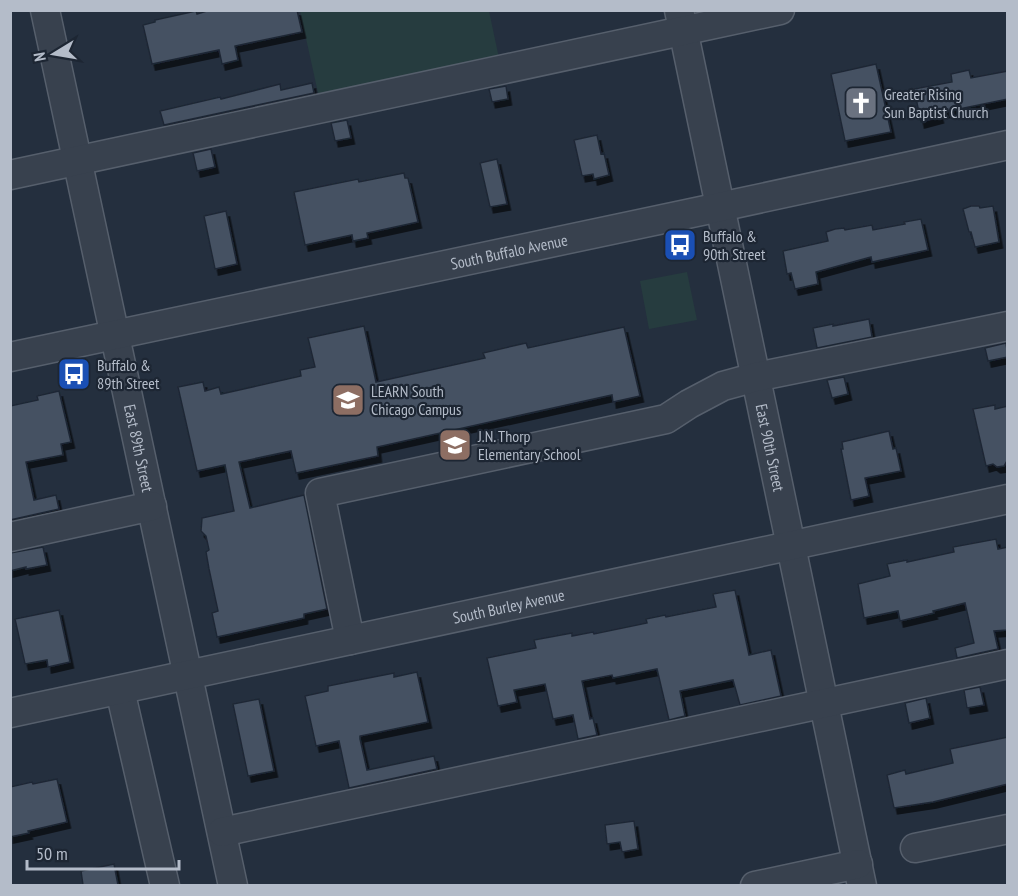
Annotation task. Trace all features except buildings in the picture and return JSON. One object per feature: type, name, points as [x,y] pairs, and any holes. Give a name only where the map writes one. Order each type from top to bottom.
[{"type":"street","name":"East 89th Street","points":[[45,10],[233,885]]},
{"type":"street","points":[[10,175],[681,21],[780,10]]},
{"type":"street","name":"East 90th Street","points":[[681,21],[860,874]]},
{"type":"street","name":"South Buffalo Avenue","points":[[10,357],[1008,145]]},
{"type":"street","points":[[350,640],[320,493],[666,419],[723,386],[756,377],[1008,326]]},
{"type":"street","name":"South Burley Avenue","points":[[10,713],[1008,499]]},
{"type":"street","points":[[10,537],[152,506]]},
{"type":"street","points":[[222,832],[1008,664]]},
{"type":"street","points":[[120,690],[165,885]]},
{"type":"street","points":[[915,848],[1008,829]]},
{"type":"street","points":[[755,885],[860,874]]},
{"type":"green space","points":[[300,11],[489,11],[500,63],[320,102]]},
{"type":"green space","points":[[687,272],[697,320],[649,329],[640,281]]},
{"type":"place","name":"Greater Rising Sun Baptist Church","points":[[861,103]]},
{"type":"place","name":"Buffalo & 90th Street","points":[[680,245]]},
{"type":"place","name":"Buffalo & 89th Street","points":[[74,374]]},
{"type":"place","name":"LEARN South Chicago Campus","points":[[348,400]]},
{"type":"place","name":"J.N. Thorp Elementary School","points":[[455,445]]}]
